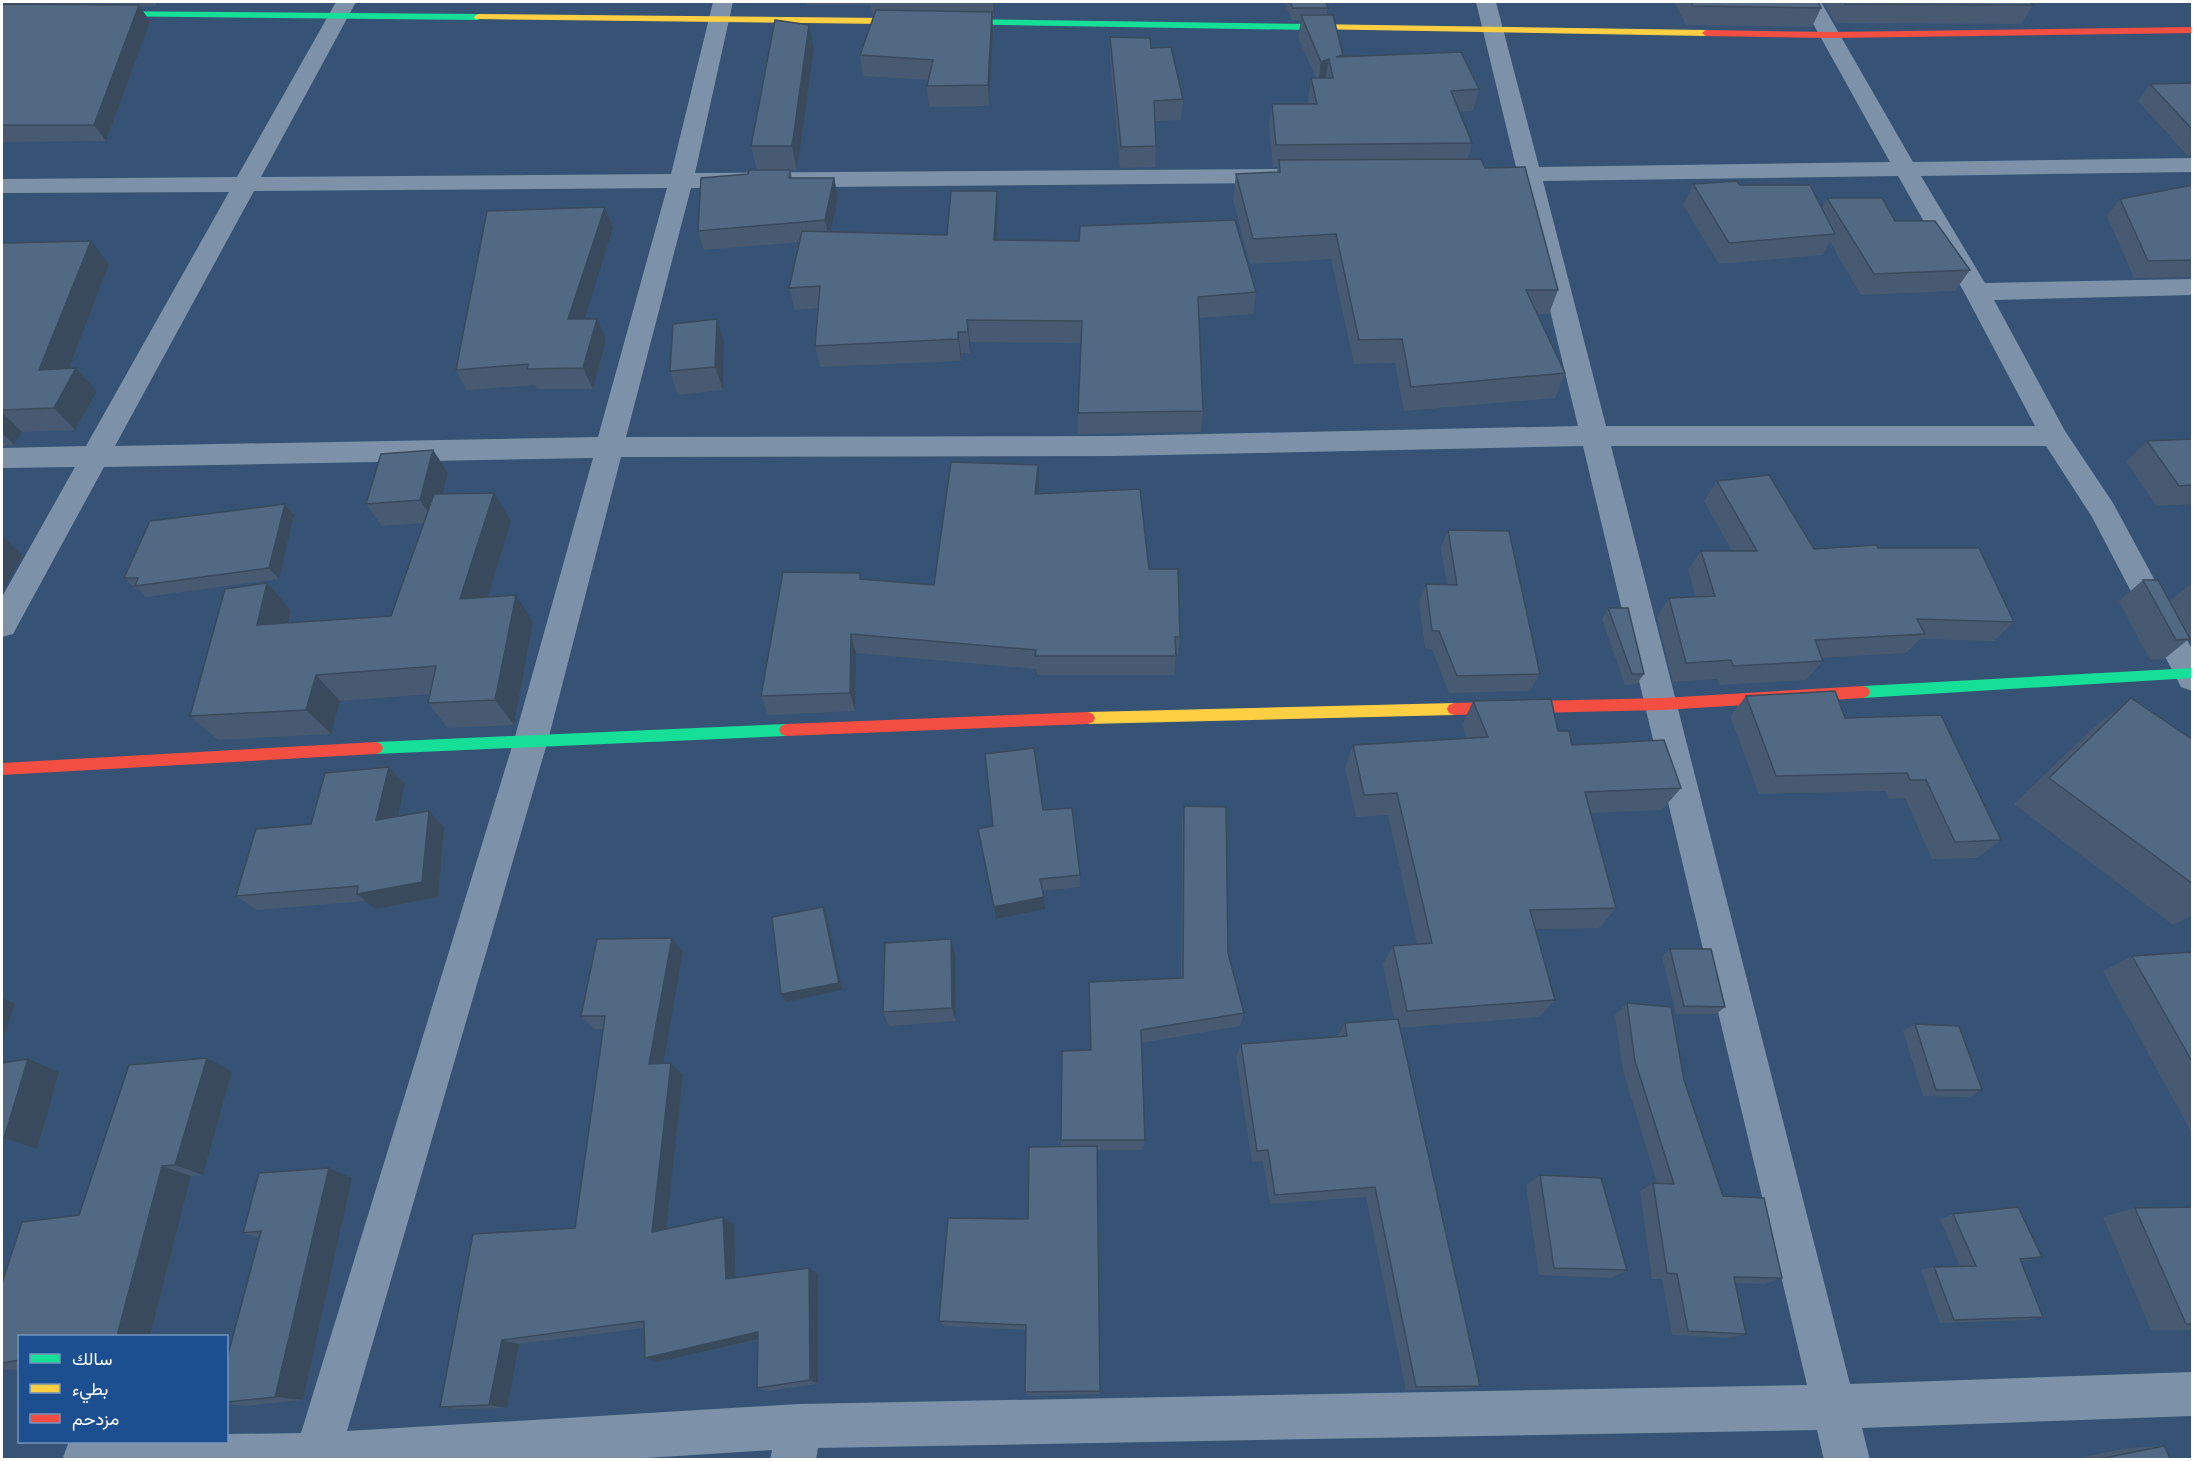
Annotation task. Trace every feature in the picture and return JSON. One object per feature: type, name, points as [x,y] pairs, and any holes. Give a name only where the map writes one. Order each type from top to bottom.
[{"type":"street","points":[[2,769],[531,740],[1174,715],[1662,704],[2192,675],[2103,511],[2054,436],[1977,292],[1832,35],[1811,2]]},
{"type":"street","points":[[86,13],[342,9],[1489,16],[1832,35],[2193,30]]},
{"type":"street","points":[[2,625],[92,457],[342,9]]},
{"type":"street","points":[[317,1455],[531,740],[681,181],[721,10]]},
{"type":"street","points":[[1489,16],[1662,704],[1847,1460]]},
{"type":"street","points":[[1458,175],[2193,165]]},
{"type":"street","points":[[2,186],[1302,176]]},
{"type":"street","points":[[1977,292],[2193,287]]},
{"type":"street","points":[[2,458],[609,447],[1102,446],[1595,436],[2054,436]]},
{"type":"street","points":[[84,1460],[796,1443],[2193,1394]]},
{"type":"building","points":[[1290,2],[1326,2],[1328,8],[1293,8]]},
{"type":"building","points":[[1691,2],[1818,2],[1821,8],[1693,6]]},
{"type":"building","points":[[1844,2],[2030,2],[2033,5],[1845,4]]},
{"type":"building","points":[[2,4],[139,5],[94,125],[2,125]]},
{"type":"building","points":[[876,10],[992,12],[988,85],[927,86],[933,60],[860,55]]},
{"type":"building","points":[[1301,15],[1333,15],[1343,55],[1336,57],[1461,52],[1479,89],[1451,91],[1472,143],[1276,145],[1272,104],[1317,104],[1311,78],[1333,78],[1329,59],[1321,62]]},
{"type":"building","points":[[775,20],[809,25],[792,146],[751,146]]},
{"type":"building","points":[[1110,37],[1150,38],[1151,48],[1171,47],[1183,99],[1154,101],[1156,146],[1121,147]]},
{"type":"building","points":[[2193,83],[2193,130],[2150,84]]},
{"type":"building","points":[[1481,159],[1485,168],[1525,167],[1558,290],[1526,290],[1565,373],[1411,387],[1402,339],[1359,340],[1336,234],[1253,239],[1236,174],[1280,172],[1279,160]]},
{"type":"building","points":[[749,170],[790,170],[789,178],[834,178],[825,220],[698,231],[701,178],[748,174]]},
{"type":"building","points":[[1737,181],[1740,185],[1810,185],[1835,234],[1729,243],[1693,184]]},
{"type":"building","points":[[2193,185],[2193,260],[2148,261],[2120,199]]},
{"type":"building","points":[[951,191],[997,191],[994,240],[1079,241],[1080,226],[1235,220],[1256,292],[1198,297],[1203,411],[1078,413],[1082,321],[967,320],[968,332],[958,332],[958,339],[815,346],[820,286],[789,288],[802,231],[947,235]]},
{"type":"building","points":[[1827,198],[1882,198],[1895,221],[1935,221],[1970,270],[1874,274]]},
{"type":"building","points":[[605,207],[568,319],[597,319],[583,368],[527,369],[528,364],[456,370],[487,211]]},
{"type":"building","points":[[91,241],[39,370],[76,368],[54,408],[2,410],[2,243]]},
{"type":"building","points":[[717,319],[715,367],[670,371],[673,324]]},
{"type":"building","points":[[2193,439],[2193,485],[2179,486],[2147,441]]},
{"type":"building","points":[[433,450],[420,500],[366,504],[381,454]]},
{"type":"building","points":[[951,462],[1038,465],[1035,494],[1140,489],[1149,569],[1178,569],[1180,637],[1175,637],[1176,656],[1035,656],[1036,650],[851,634],[850,693],[761,696],[783,572],[860,573],[860,579],[934,585]]},
{"type":"building","points":[[1769,475],[1814,549],[1877,545],[1878,548],[1979,548],[2014,622],[1917,619],[1925,634],[1815,640],[1823,661],[1733,666],[1731,660],[1686,663],[1669,598],[1715,596],[1701,551],[1757,551],[1717,481]]},
{"type":"building","points":[[494,493],[460,599],[516,595],[495,700],[428,703],[436,666],[316,675],[306,710],[190,716],[225,589],[267,583],[257,625],[391,616],[434,494]]},
{"type":"building","points":[[285,504],[269,568],[135,586],[138,578],[124,578],[150,521]]},
{"type":"building","points":[[1448,530],[1509,531],[1540,674],[1457,676],[1439,631],[1432,631],[1426,584],[1457,585]]},
{"type":"building","points":[[2143,580],[2158,580],[2190,639],[2176,640]]},
{"type":"building","points":[[1608,608],[1628,608],[1644,674],[1632,674]]},
{"type":"building","points":[[1835,691],[1845,718],[1941,715],[2001,840],[1955,842],[1926,780],[1910,780],[1907,773],[1776,776],[1746,696]]},
{"type":"building","points":[[2131,698],[2193,740],[2193,884],[2049,778]]},
{"type":"building","points":[[1551,699],[1558,731],[1569,731],[1572,745],[1664,740],[1681,788],[1585,792],[1616,908],[1530,910],[1555,1000],[1407,1011],[1393,946],[1432,943],[1397,793],[1364,795],[1353,745],[1488,737],[1473,701]]},
{"type":"building","points":[[1034,748],[1043,810],[1072,808],[1080,875],[1040,879],[1044,897],[994,907],[978,829],[993,826],[985,754]]},
{"type":"building","points":[[389,767],[376,820],[429,811],[422,882],[357,894],[358,886],[236,896],[256,829],[311,824],[325,773]]},
{"type":"building","points":[[1184,806],[1226,807],[1228,953],[1244,1013],[1141,1030],[1145,1140],[1061,1140],[1062,1051],[1091,1050],[1089,982],[1183,978]]},
{"type":"building","points":[[823,907],[839,983],[781,994],[772,917]]},
{"type":"building","points":[[672,938],[649,1064],[671,1063],[652,1232],[723,1217],[726,1279],[809,1268],[810,1380],[757,1388],[758,1332],[645,1358],[644,1321],[502,1340],[489,1405],[440,1407],[473,1234],[575,1228],[605,1016],[581,1016],[597,939]]},
{"type":"building","points":[[951,939],[952,1008],[883,1012],[885,943]]},
{"type":"building","points":[[1670,949],[1711,949],[1725,1007],[1684,1006]]},
{"type":"building","points":[[2193,952],[2193,1063],[2132,956]]},
{"type":"building","points":[[1627,1003],[1671,1007],[1684,1080],[1723,1196],[1764,1198],[1782,1278],[1734,1277],[1746,1334],[1688,1331],[1677,1274],[1667,1273],[1653,1183],[1674,1184],[1635,1061]]},
{"type":"building","points":[[1398,1019],[1480,1386],[1416,1387],[1375,1187],[1275,1195],[1268,1150],[1257,1151],[1241,1044],[1347,1036],[1345,1023]]},
{"type":"building","points":[[1915,1024],[1959,1026],[1982,1090],[1936,1090]]},
{"type":"building","points":[[207,1058],[175,1165],[162,1166],[117,1335],[18,1335],[18,1360],[2,1363],[2,1283],[22,1222],[79,1215],[129,1065]]},
{"type":"building","points":[[28,1059],[4,1138],[2,1138],[2,1063]]},
{"type":"building","points":[[1097,1146],[1100,1391],[1025,1392],[1026,1325],[939,1321],[948,1218],[1028,1219],[1029,1147]]},
{"type":"building","points":[[329,1168],[275,1397],[228,1402],[228,1355],[261,1231],[243,1233],[259,1173]]},
{"type":"building","points":[[1540,1175],[1601,1178],[1627,1270],[1554,1268]]},
{"type":"building","points":[[2018,1207],[2042,1257],[2020,1259],[2043,1317],[1954,1320],[1934,1267],[1976,1266],[1953,1214]]},
{"type":"building","points":[[2193,1207],[2193,1324],[2186,1324],[2135,1208]]},
{"type":"building","points":[[2164,1446],[2171,1460],[2094,1460]]},
{"type":"traffic: fast","points":[[100,14],[478,17]]},
{"type":"traffic: fast","points":[[887,21],[1310,27]]},
{"type":"traffic: fast","points":[[1863,692],[2192,673]]},
{"type":"traffic: fast","points":[[376,748],[786,730]]},
{"type":"traffic: slow","points":[[478,17],[887,21]]},
{"type":"traffic: slow","points":[[1310,27],[1706,33]]},
{"type":"traffic: slow","points":[[1088,718],[1454,709]]},
{"type":"traffic: jam","points":[[1706,33],[1832,35],[2192,30]]},
{"type":"traffic: jam","points":[[1454,709],[1662,704],[1863,692]]},
{"type":"traffic: jam","points":[[786,730],[1088,718]]},
{"type":"traffic: jam","points":[[2,769],[376,748]]}]
